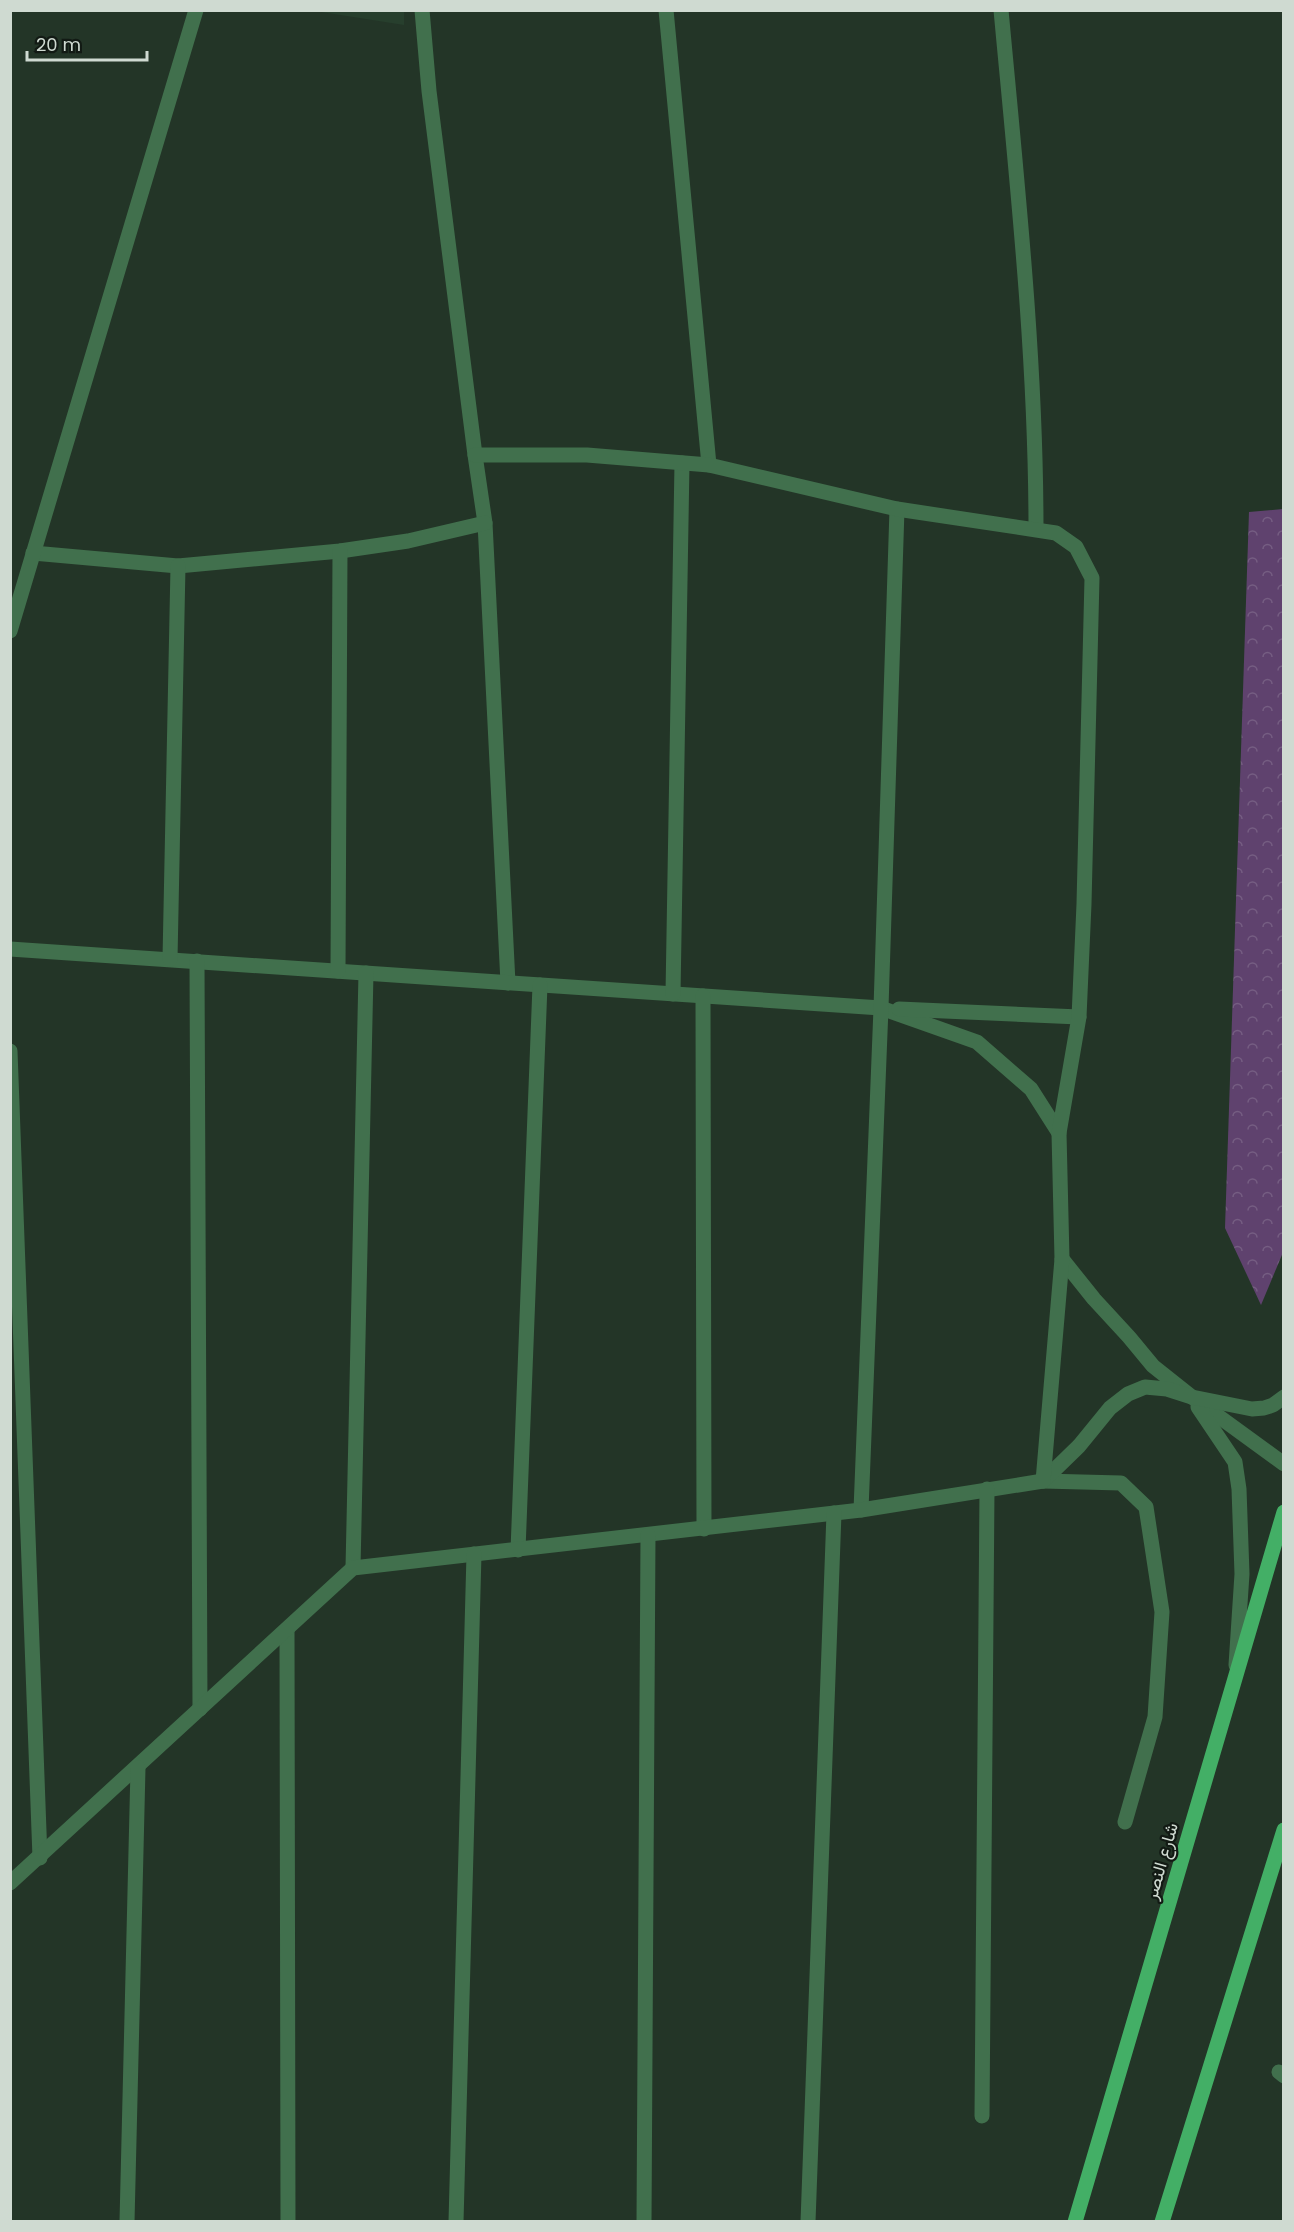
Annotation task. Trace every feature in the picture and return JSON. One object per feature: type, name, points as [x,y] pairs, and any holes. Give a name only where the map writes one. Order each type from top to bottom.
[{"type":"main road","name":"شارع النصر","points":[[1076,2222],[1284,1512]]},
{"type":"main road","points":[[1162,2222],[1284,1830]]},
{"type":"street","points":[[10,631],[196,10]]},
{"type":"street","points":[[422,10],[430,103],[485,523],[508,983]]},
{"type":"street","points":[[666,10],[709,465]]},
{"type":"street","points":[[1001,10],[1026,275],[1037,490],[1036,529]]},
{"type":"street","points":[[475,456],[587,455],[709,465],[897,509],[1056,532],[1076,547],[1092,578],[1084,904],[1079,1017],[1059,1134],[1062,1259],[1043,1481]]},
{"type":"street","points":[[673,994],[682,463]]},
{"type":"street","points":[[861,1510],[881,1008],[897,509]]},
{"type":"street","points":[[33,553],[178,566],[340,551],[408,541],[485,523]]},
{"type":"street","points":[[338,971],[340,551]]},
{"type":"street","points":[[170,960],[178,566]]},
{"type":"street","points":[[10,949],[881,1008],[1079,1017]]},
{"type":"street","points":[[198,962],[200,1709]]},
{"type":"street","points":[[353,1568],[366,974]]},
{"type":"street","points":[[518,1550],[540,985]]},
{"type":"street","points":[[703,996],[704,1529]]},
{"type":"street","points":[[881,1008],[977,1042],[1030,1089],[1059,1134]]},
{"type":"street","points":[[10,1052],[40,1858]]},
{"type":"street","points":[[1062,1259],[1153,1366],[1284,1464]]},
{"type":"street","points":[[1043,1481],[1079,1446],[1110,1408],[1128,1394],[1145,1387],[1167,1389],[1192,1397],[1252,1409],[1274,1405],[1284,1397]]},
{"type":"street","points":[[1192,1397],[1235,1462],[1239,1489],[1242,1574],[1235,1679]]},
{"type":"street","points":[[10,1883],[40,1858],[353,1568],[861,1510],[1043,1481],[1121,1483],[1146,1507],[1162,1612],[1155,1717],[1125,1822]]},
{"type":"street","points":[[982,2116],[987,1489]]},
{"type":"street","points":[[808,2222],[834,1513]]},
{"type":"street","points":[[644,2222],[648,1534]]},
{"type":"street","points":[[456,2222],[474,1554]]},
{"type":"street","points":[[287,1629],[288,2222]]},
{"type":"street","points":[[127,2222],[138,1768]]},
{"type":"shaded area","points":[[315,11],[404,11],[404,25]]},
{"type":"green space","points":[[1283,509],[1284,1250],[1261,1305],[1225,1228],[1249,512]]}]
